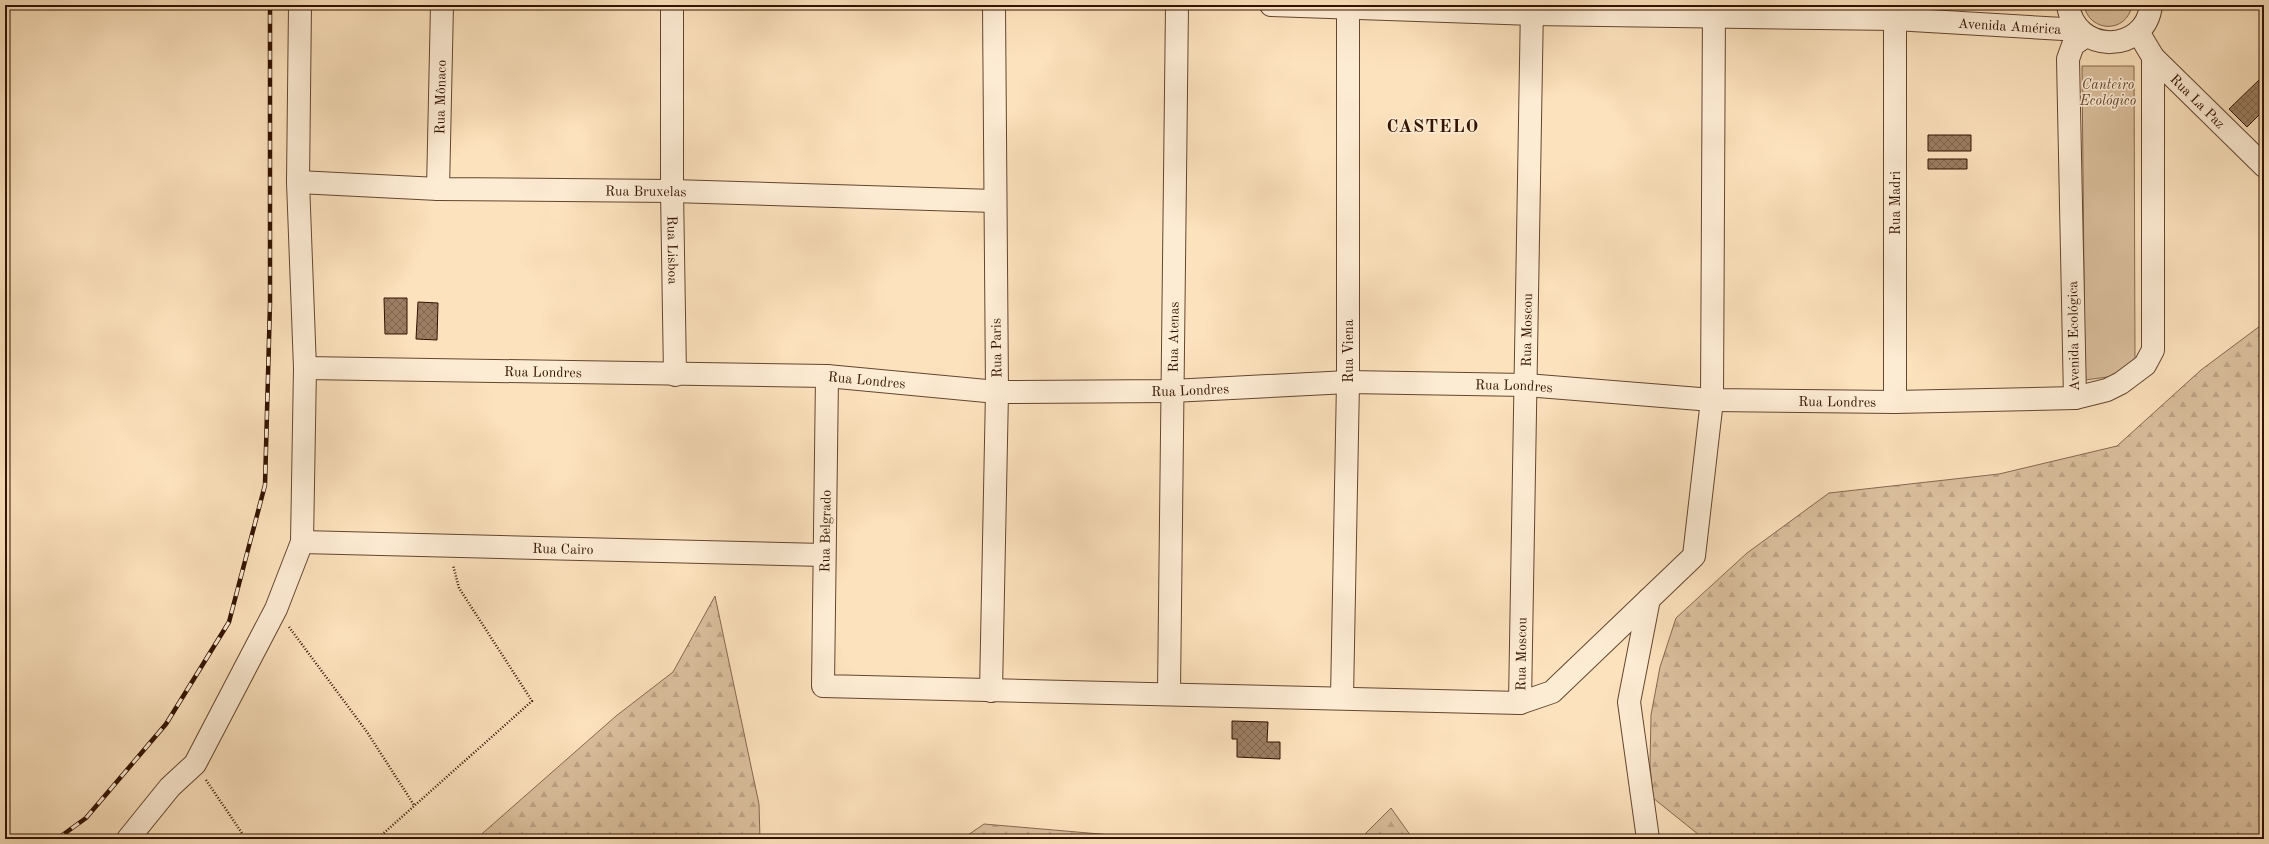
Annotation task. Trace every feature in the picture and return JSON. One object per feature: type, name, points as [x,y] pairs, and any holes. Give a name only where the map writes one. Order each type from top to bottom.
[{"type":"street","points":[[128,839],[170,787],[195,764],[276,609],[302,542],[305,368],[298,182],[300,5]]},
{"type":"street","name":"Rua Mônaco","points":[[438,189],[442,5]]},
{"type":"street","name":"Rua Lisboa","points":[[672,5],[672,191],[675,375]]},
{"type":"street","name":"Rua Paris","points":[[990,691],[997,392],[994,201],[994,5]]},
{"type":"street","name":"Rua Atenas","points":[[1169,692],[1177,5]]},
{"type":"street","name":"Avenida América","points":[[1271,5],[1532,10],[1895,12],[2081,31]]},
{"type":"street","points":[[2068,5],[2069,14],[2081,31],[2099,42],[2113,43],[2126,40],[2138,32],[2146,20],[2151,5]]},
{"type":"street","name":"Rua Viena","points":[[1342,698],[1348,382],[1348,6]]},
{"type":"street","name":"Rua Moscou","points":[[1520,702],[1532,10]]},
{"type":"street","points":[[990,691],[1169,692],[1520,702],[1552,692],[1694,556],[1712,400],[1714,10]]},
{"type":"street","name":"Rua Madri","points":[[1895,12],[1895,402]]},
{"type":"street","name":"Avenida Ecológica","points":[[2081,31],[2068,58],[2075,398],[2107,390],[2121,383],[2145,365],[2152,350],[2153,57]]},
{"type":"street","name":"Rua La Paz","points":[[2138,32],[2153,57],[2264,166]]},
{"type":"street","name":"Rua Bruxelas","points":[[298,182],[438,189],[672,191],[994,201]]},
{"type":"street","name":"Rua Londres","points":[[305,368],[675,375],[827,376],[997,392],[1172,391],[1348,382],[1526,385],[1712,400],[1895,402],[2075,398]]},
{"type":"street","name":"Rua Belgrado","points":[[827,376],[822,686],[990,691]]},
{"type":"street","name":"Rua Cairo","points":[[302,542],[824,555]]},
{"type":"street","points":[[1648,839],[1629,702],[1649,599]]},
{"type":"path","points":[[377,839],[532,701],[459,588],[447,546]]},
{"type":"path","points":[[276,609],[367,732],[414,805]]},
{"type":"path","points":[[195,764],[246,839]]},
{"type":"green space","points":[[2084,5],[2132,5],[2129,14],[2123,21],[2116,25],[2108,26],[2100,25],[2093,21],[2087,14]]},
{"type":"green space","name":"Canteiro Ecológico","points":[[2082,66],[2134,66],[2135,364],[2115,376],[2085,380]]},
{"type":"green space","points":[[2264,323],[2264,839],[1704,839],[1653,798],[1650,765],[1651,715],[1660,667],[1676,618],[1747,553],[1829,493],[1999,474],[2117,446],[2201,370]]},
{"type":"green space","points":[[715,596],[759,804],[760,839],[476,839],[616,716],[673,672]]},
{"type":"green space","points":[[1391,808],[1413,839],[1360,839]]},
{"type":"green space","points":[[984,824],[1123,836],[1125,839],[962,839]]},
{"type":"building","points":[[2259,80],[2264,85],[2264,110],[2247,127],[2229,109]]},
{"type":"building","points":[[1928,135],[1971,135],[1971,151],[1928,151]]},
{"type":"building","points":[[1928,159],[1967,159],[1967,169],[1928,169]]},
{"type":"building","points":[[384,298],[407,298],[407,334],[385,334]]},
{"type":"building","points":[[418,302],[438,303],[437,340],[416,339]]},
{"type":"building","points":[[1232,721],[1268,722],[1267,742],[1280,742],[1280,759],[1237,757],[1237,739],[1232,739]]},
{"type":"railway","points":[[57,839],[86,818],[166,724],[229,622],[265,485],[270,303],[270,5]]},
{"type":"district","name":"CASTELO","points":[[1433,126]]}]
